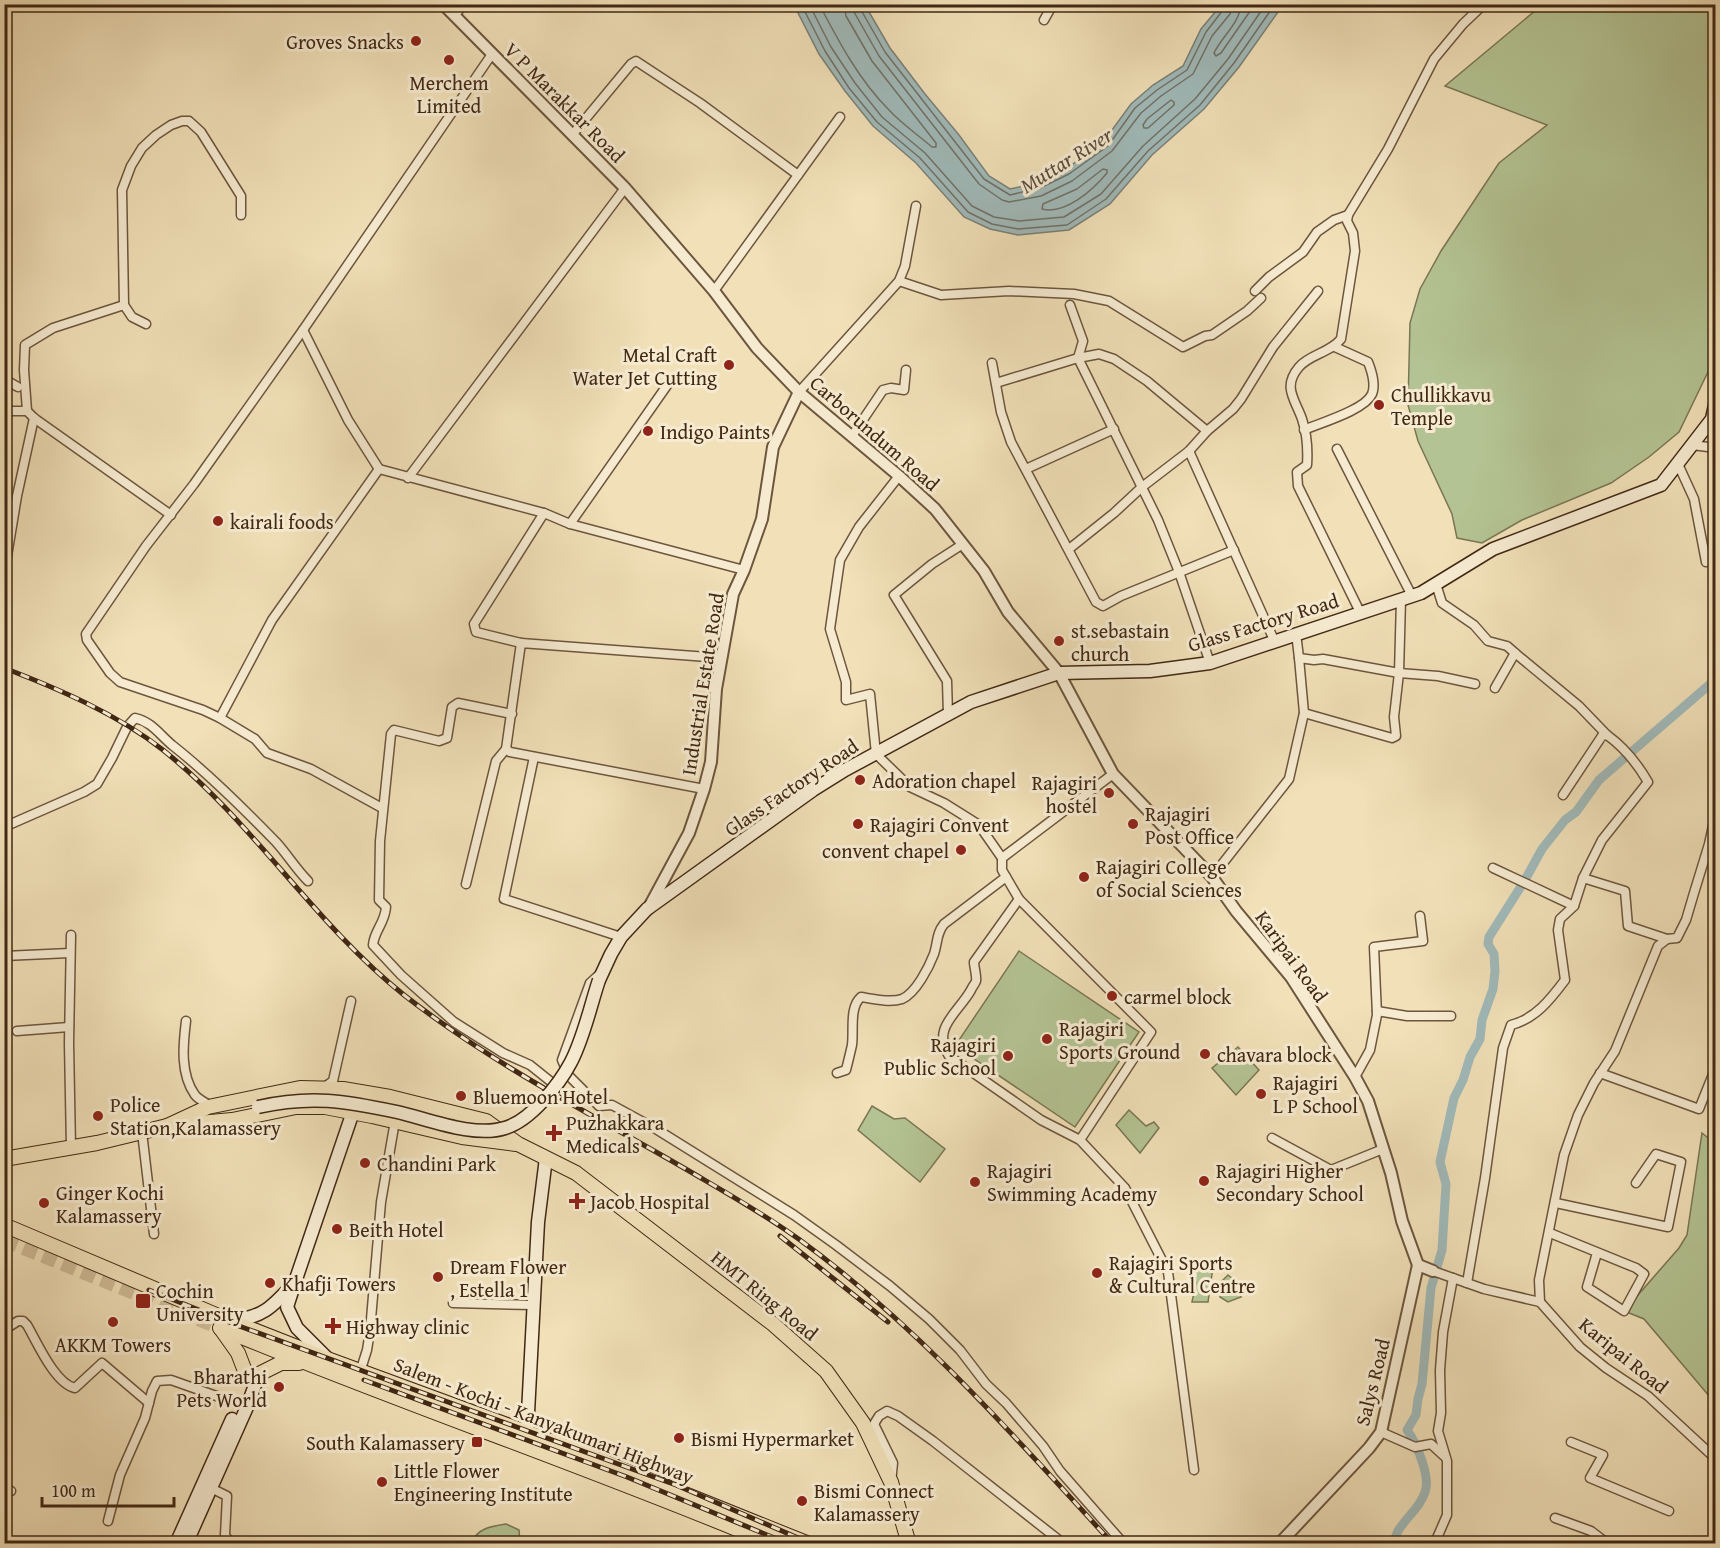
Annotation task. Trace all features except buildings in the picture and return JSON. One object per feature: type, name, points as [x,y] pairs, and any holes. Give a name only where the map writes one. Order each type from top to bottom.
[{"type":"main road","name":"Glass Factory Road","points":[[258,1107],[292,1100],[314,1099],[351,1103],[478,1131],[495,1131],[512,1126],[530,1115],[567,1070],[575,1054],[601,976],[610,954],[621,937],[648,909],[813,790],[971,702],[1059,673],[1150,671],[1210,663],[1407,597],[1436,584],[1493,549],[1661,485],[1712,419],[1716,400]]},
{"type":"main road","name":"HMT Ring Road","points":[[167,1126],[210,1106],[300,1088],[343,1089],[390,1097],[486,1121],[518,1144],[576,1173],[773,1324],[826,1371],[863,1424],[891,1482],[909,1544]]},
{"type":"main road","points":[[330,1360],[297,1328],[287,1307],[361,1092]]},
{"type":"main road","points":[[228,1102],[258,1107]]},
{"type":"main road","points":[[210,1106],[208,1116],[212,1123]]},
{"type":"main road","points":[[232,1120],[258,1107]]},
{"type":"main road","name":"HMT Ring Road","points":[[167,1126],[212,1123],[296,1107],[325,1107],[462,1137],[518,1144]]},
{"type":"main road","points":[[4,1159],[71,1148],[167,1126]]},
{"type":"main road","points":[[527,1432],[538,1222],[546,1158]]},
{"type":"main road","points":[[5,1225],[264,1340]]},
{"type":"main road","points":[[224,1324],[260,1314],[295,1282]]},
{"type":"main road","points":[[186,1544],[247,1407],[254,1377],[234,1346],[224,1324]]},
{"type":"main road","name":"Salem - Kochi - Kanyakumari Highway","points":[[264,1340],[330,1360],[527,1432],[687,1501],[773,1544]]},
{"type":"main road","name":"Salem - Kochi - Kanyakumari Highway","points":[[264,1340],[307,1362],[424,1409],[809,1544]]},
{"type":"main road","points":[[176,1544],[239,1404],[254,1377],[281,1364],[307,1362]]},
{"type":"street","name":"V P Marakkar Road","points":[[443,4],[573,134],[625,188],[658,227]]},
{"type":"street","points":[[454,16],[464,4]]},
{"type":"street","points":[[1044,20],[1053,4]]},
{"type":"street","points":[[1360,612],[1298,486],[1297,472],[1307,465],[1308,450],[1290,379],[1301,365],[1335,347],[1341,339],[1355,251],[1353,233],[1347,221],[1348,215],[1388,148],[1434,59],[1463,24],[1484,4]]},
{"type":"street","points":[[382,808],[310,769],[267,753],[255,739],[220,718],[120,682],[110,673],[87,640],[86,634],[146,546],[171,515],[303,330],[492,54]]},
{"type":"street","points":[[573,134],[631,64],[636,61],[700,103],[798,175]]},
{"type":"street","points":[[714,291],[840,117]]},
{"type":"street","points":[[146,324],[132,317],[124,305],[122,190],[131,166],[142,148],[171,125],[189,121],[201,132],[241,196],[241,215]]},
{"type":"street","points":[[408,478],[625,188]]},
{"type":"street","points":[[799,392],[899,281],[905,266],[916,206]]},
{"type":"street","points":[[899,281],[941,295],[1009,291],[1074,294],[1109,301],[1182,347],[1212,335],[1247,312],[1269,277],[1303,252],[1317,232],[1334,220],[1348,215]]},
{"type":"street","name":"Carborundum Road","points":[[658,227],[714,291],[757,348],[799,392],[935,509],[984,571],[1008,612],[1059,673]]},
{"type":"street","points":[[1069,549],[1142,487],[1189,451],[1207,431],[1233,409],[1272,348],[1318,291]]},
{"type":"street","points":[[124,305],[53,328],[25,345],[27,411],[171,515]]},
{"type":"street","points":[[1070,305],[1083,341],[1078,358],[1158,520],[1179,572],[1210,663]]},
{"type":"street","points":[[303,330],[348,420],[379,468],[408,478],[544,513],[570,524],[744,570]]},
{"type":"street","points":[[1304,430],[1354,410],[1371,396],[1374,386],[1368,362],[1335,347]]},
{"type":"street","points":[[996,383],[1078,358],[1099,354],[1114,359],[1147,381],[1207,431]]},
{"type":"street","points":[[992,363],[1001,412],[1011,442],[1096,602],[1103,606],[1121,596],[1234,550]]},
{"type":"street","points":[[852,436],[883,390],[891,388],[904,390],[906,370]]},
{"type":"street","points":[[4,379],[18,387]]},
{"type":"street","points":[[570,524],[668,384]]},
{"type":"street","name":"Industrial Estate Road","points":[[648,909],[689,833],[704,789],[711,762],[716,689],[733,594],[762,519],[772,447],[799,392]]},
{"type":"street","points":[[4,411],[27,411]]},
{"type":"street","points":[[4,574],[17,496],[34,418]]},
{"type":"street","points":[[1026,469],[1114,429]]},
{"type":"street","points":[[1692,445],[1716,448]]},
{"type":"street","points":[[1304,713],[1392,738],[1396,736],[1394,717],[1407,597],[1337,449]]},
{"type":"street","points":[[1189,451],[1274,640]]},
{"type":"street","points":[[1678,464],[1694,499],[1706,562]]},
{"type":"street","points":[[220,718],[272,620],[379,468]]},
{"type":"street","points":[[899,476],[859,527],[840,560],[830,629],[846,682],[846,700],[870,694],[876,753],[910,788],[944,803],[979,825],[1002,858],[1002,870],[1020,899],[1151,1032],[1080,1140]]},
{"type":"street","points":[[544,513],[474,624],[476,632],[521,643],[721,658]]},
{"type":"street","points":[[948,715],[947,681],[894,596],[932,564],[963,544]]},
{"type":"street","points":[[1436,584],[1442,603],[1474,625],[1488,641],[1507,646],[1579,706],[1627,753],[1648,782],[1602,840],[1583,878],[1574,906],[1560,919],[1558,930],[1565,981],[1547,1005],[1523,1022],[1511,1025],[1503,1048],[1485,1178],[1467,1283]]},
{"type":"street","points":[[1212,877],[1287,784],[1304,713],[1296,633]]},
{"type":"street","points":[[466,884],[495,761],[506,749],[521,643]]},
{"type":"street","points":[[1495,688],[1515,653]]},
{"type":"street","points":[[1299,658],[1323,659],[1399,674],[1438,676],[1475,684]]},
{"type":"street","name":"Karipai Road","points":[[1059,673],[1113,774],[1212,877],[1236,911],[1291,977],[1355,1077],[1368,1101],[1402,1221],[1418,1265]]},
{"type":"street","points":[[512,714],[458,703],[453,707],[447,738],[443,740],[394,730],[391,734],[382,808],[379,900],[386,907],[381,927],[373,938],[373,945],[401,975],[454,1022],[503,1053],[530,1065],[550,1081]]},
{"type":"street","points":[[4,827],[84,792],[97,784],[127,727],[135,718],[144,720],[158,730],[170,744],[212,778],[277,843],[308,881]]},
{"type":"street","points":[[1563,795],[1602,736],[1607,735]]},
{"type":"street","points":[[506,749],[534,757],[704,789]]},
{"type":"street","points":[[534,757],[504,899],[621,937]]},
{"type":"street","points":[[1002,858],[1113,774]]},
{"type":"street","points":[[1583,878],[1625,891],[1628,902],[1628,926],[1667,939],[1677,938],[1686,920],[1709,844],[1716,812]]},
{"type":"street","points":[[1493,868],[1574,906]]},
{"type":"street","points":[[837,1073],[846,1070],[852,1045],[854,1010],[857,1000],[861,997],[892,1001],[904,998],[926,973],[935,952],[937,932],[944,924],[1006,877]]},
{"type":"street","points":[[1020,899],[974,962],[976,981],[944,1028],[941,1037],[943,1047],[949,1056],[1032,1114],[1080,1140],[1125,1188],[1168,1272],[1194,1470]]},
{"type":"street","points":[[1355,1077],[1370,1050],[1377,1011],[1374,947],[1423,941],[1419,916]]},
{"type":"street","points":[[71,935],[69,1027],[71,1148]]},
{"type":"street","points":[[1418,1265],[1467,1283],[1540,1302],[1539,1280],[1564,1155],[1578,1115],[1624,1030],[1658,946],[1667,939]]},
{"type":"street","points":[[4,956],[70,953]]},
{"type":"street","points":[[601,976],[590,983],[562,1060],[569,1076],[599,1106],[612,1105],[665,1135],[794,1215],[890,1286],[929,1319],[960,1350],[986,1384],[1006,1403],[1043,1446],[1060,1471],[1124,1544]]},
{"type":"street","points":[[320,1089],[333,1081],[351,1000]]},
{"type":"street","points":[[1377,1011],[1407,1016],[1451,1017]]},
{"type":"street","points":[[186,1021],[182,1051],[188,1076],[196,1097],[210,1106]]},
{"type":"street","points":[[17,1031],[69,1027]]},
{"type":"street","points":[[1600,1073],[1699,1109],[1716,1067]]},
{"type":"street","points":[[360,1372],[370,1330],[381,1202],[395,1121]]},
{"type":"street","points":[[142,1132],[153,1234]]},
{"type":"street","points":[[1272,1138],[1331,1170],[1383,1149]]},
{"type":"street","points":[[1556,1203],[1668,1227],[1681,1162],[1656,1154],[1636,1183]]},
{"type":"street","points":[[1550,1233],[1636,1268],[1644,1274],[1624,1311],[1587,1287],[1597,1253]]},
{"type":"street","name":"Salys Road","points":[[1279,1544],[1369,1448],[1381,1432],[1418,1265]]},
{"type":"street","points":[[1432,1544],[1447,1515],[1449,1491],[1446,1457],[1438,1431],[1443,1332],[1453,1278]]},
{"type":"street","name":"Karipai Road","points":[[1540,1302],[1580,1347],[1606,1368],[1648,1396],[1716,1459]]},
{"type":"street","points":[[453,1303],[533,1305]]},
{"type":"street","points":[[4,1330],[18,1321],[27,1325],[60,1381],[72,1388],[75,1388],[102,1363],[149,1403]]},
{"type":"street","points":[[108,1521],[120,1475],[145,1418],[157,1381],[171,1380],[239,1404]]},
{"type":"street","points":[[891,1482],[893,1463],[874,1425],[879,1416],[886,1411],[898,1416],[933,1441],[1064,1544]]},
{"type":"street","points":[[1381,1432],[1415,1447],[1431,1444],[1446,1457]]},
{"type":"street","points":[[1571,1442],[1603,1455],[1590,1478],[1669,1511]]},
{"type":"street","points":[[211,1488],[227,1496],[225,1535],[230,1543],[241,1544]]},
{"type":"street","points":[[1555,1518],[1591,1531],[1608,1544]]},
{"type":"green space","points":[[1542,5],[1715,5],[1716,353],[1679,432],[1649,457],[1611,483],[1522,520],[1482,543],[1457,538],[1452,514],[1418,441],[1408,405],[1410,323],[1420,289],[1441,251],[1499,163],[1547,125],[1445,86]]},
{"type":"green space","name":"Rajagiri Sports Ground","points":[[1019,951],[1139,1032],[1075,1127],[955,1046]]},
{"type":"green space","points":[[1238,1047],[1259,1070],[1236,1095],[1212,1068]]},
{"type":"green space","points":[[872,1106],[894,1119],[905,1118],[945,1149],[920,1182],[858,1130]]},
{"type":"green space","points":[[1129,1110],[1146,1126],[1154,1122],[1159,1128],[1140,1153],[1116,1125]]},
{"type":"green space","points":[[1702,1133],[1716,1144],[1715,1403],[1644,1319],[1624,1311],[1679,1248],[1687,1235]]},
{"type":"green space","points":[[1194,1258],[1213,1267],[1208,1302],[1192,1302],[1196,1282],[1184,1266]]},
{"type":"green space","points":[[1228,1275],[1242,1286],[1241,1297],[1228,1302],[1220,1297],[1220,1283]]},
{"type":"green space","points":[[506,1524],[519,1530],[520,1543],[472,1543],[481,1531]]},
{"type":"water","points":[[794,5],[865,5],[890,48],[989,176],[1010,189],[1037,183],[1066,169],[1104,141],[1131,104],[1153,85],[1183,66],[1201,29],[1221,5],[1283,5],[1239,67],[1204,109],[1152,155],[1110,204],[1069,230],[1018,235],[990,229],[964,217],[916,163],[873,126],[819,54]]},
{"type":"waterway","points":[[1392,1544],[1401,1526],[1420,1503],[1426,1486],[1422,1460],[1407,1430],[1416,1415],[1422,1384],[1431,1288],[1442,1250],[1446,1184],[1440,1162],[1454,1098],[1463,1080],[1470,1057],[1480,1039],[1482,1020],[1493,989],[1494,954],[1488,944],[1489,937],[1542,849],[1565,820],[1576,812],[1599,780],[1716,679]]},
{"type":"tunnel","points":[[4,1240],[220,1328]]},
{"type":"railway","points":[[4,668],[87,703],[126,725],[163,750],[196,778],[226,809],[371,967],[437,1020],[541,1086],[757,1211],[843,1273],[885,1309],[964,1384],[1113,1544]]},
{"type":"railway","points":[[780,1236],[888,1322]]},
{"type":"railway","points":[[149,1290],[239,1326],[676,1485],[812,1544]]},
{"type":"railway","points":[[364,1380],[627,1477],[789,1544]]},
{"type":"place","name":"Groves Snacks","points":[[416,41]]},
{"type":"place","name":"Merchem Limited","points":[[449,60]]},
{"type":"place","name":"Metal Craft Water Jet Cutting","points":[[729,365]]},
{"type":"place","name":"Chullikkavu Temple","points":[[1379,405]]},
{"type":"place","name":"Indigo Paints","points":[[648,431]]},
{"type":"place","name":"kairali foods","points":[[218,521]]},
{"type":"place","name":"st.sebastain church","points":[[1059,641]]},
{"type":"place","name":"Adoration chapel","points":[[860,780]]},
{"type":"place","name":"Rajagiri hostel","points":[[1109,793]]},
{"type":"place","name":"Rajagiri Convent","points":[[858,824]]},
{"type":"place","name":"Rajagiri Post Office","points":[[1133,824]]},
{"type":"place","name":"convent chapel","points":[[961,850]]},
{"type":"place","name":"Rajagiri College of Social Sciences","points":[[1084,877]]},
{"type":"place","name":"carmel block","points":[[1112,996]]},
{"type":"place","name":"Rajagiri Sports Ground","points":[[1047,1039]]},
{"type":"place","name":"chavara block","points":[[1205,1054]]},
{"type":"place","name":"Rajagiri Public School","points":[[1008,1056]]},
{"type":"place","name":"Rajagiri L P School","points":[[1261,1094]]},
{"type":"place","name":"Bluemoon Hotel","points":[[461,1096]]},
{"type":"place","name":"Police Station,Kalamassery","points":[[98,1116]]},
{"type":"place","name":"Puzhakkara Medicals","points":[[554,1133]]},
{"type":"place","name":"Chandini Park","points":[[365,1163]]},
{"type":"place","name":"Rajagiri Higher Secondary School","points":[[1204,1181]]},
{"type":"place","name":"Rajagiri Swimming Academy","points":[[975,1182]]},
{"type":"place","name":"Jacob Hospital","points":[[577,1201]]},
{"type":"place","name":"Ginger Kochi Kalamassery","points":[[44,1203]]},
{"type":"place","name":"Beith Hotel","points":[[337,1229]]},
{"type":"place","name":"Rajagiri Sports & Cultural Centre","points":[[1097,1273]]},
{"type":"place","name":"Dream Flower , Estella 1","points":[[438,1277]]},
{"type":"place","name":"Khafji Towers","points":[[270,1283]]},
{"type":"place","name":"Cochin University","points":[[143,1301]]},
{"type":"place","name":"AKKM Towers","points":[[113,1322]]},
{"type":"place","name":"Highway clinic","points":[[333,1326]]},
{"type":"place","name":"Bharathi Pets World","points":[[279,1387]]},
{"type":"place","name":"Bismi Hypermarket","points":[[679,1438]]},
{"type":"place","name":"South Kalamassery","points":[[477,1442]]},
{"type":"place","name":"Little Flower Engineering Institute","points":[[382,1482]]},
{"type":"place","name":"Bismi Connect Kalamassery","points":[[802,1501]]},
{"type":"water label","name":"Muttar River","points":[[1066,160]]}]
